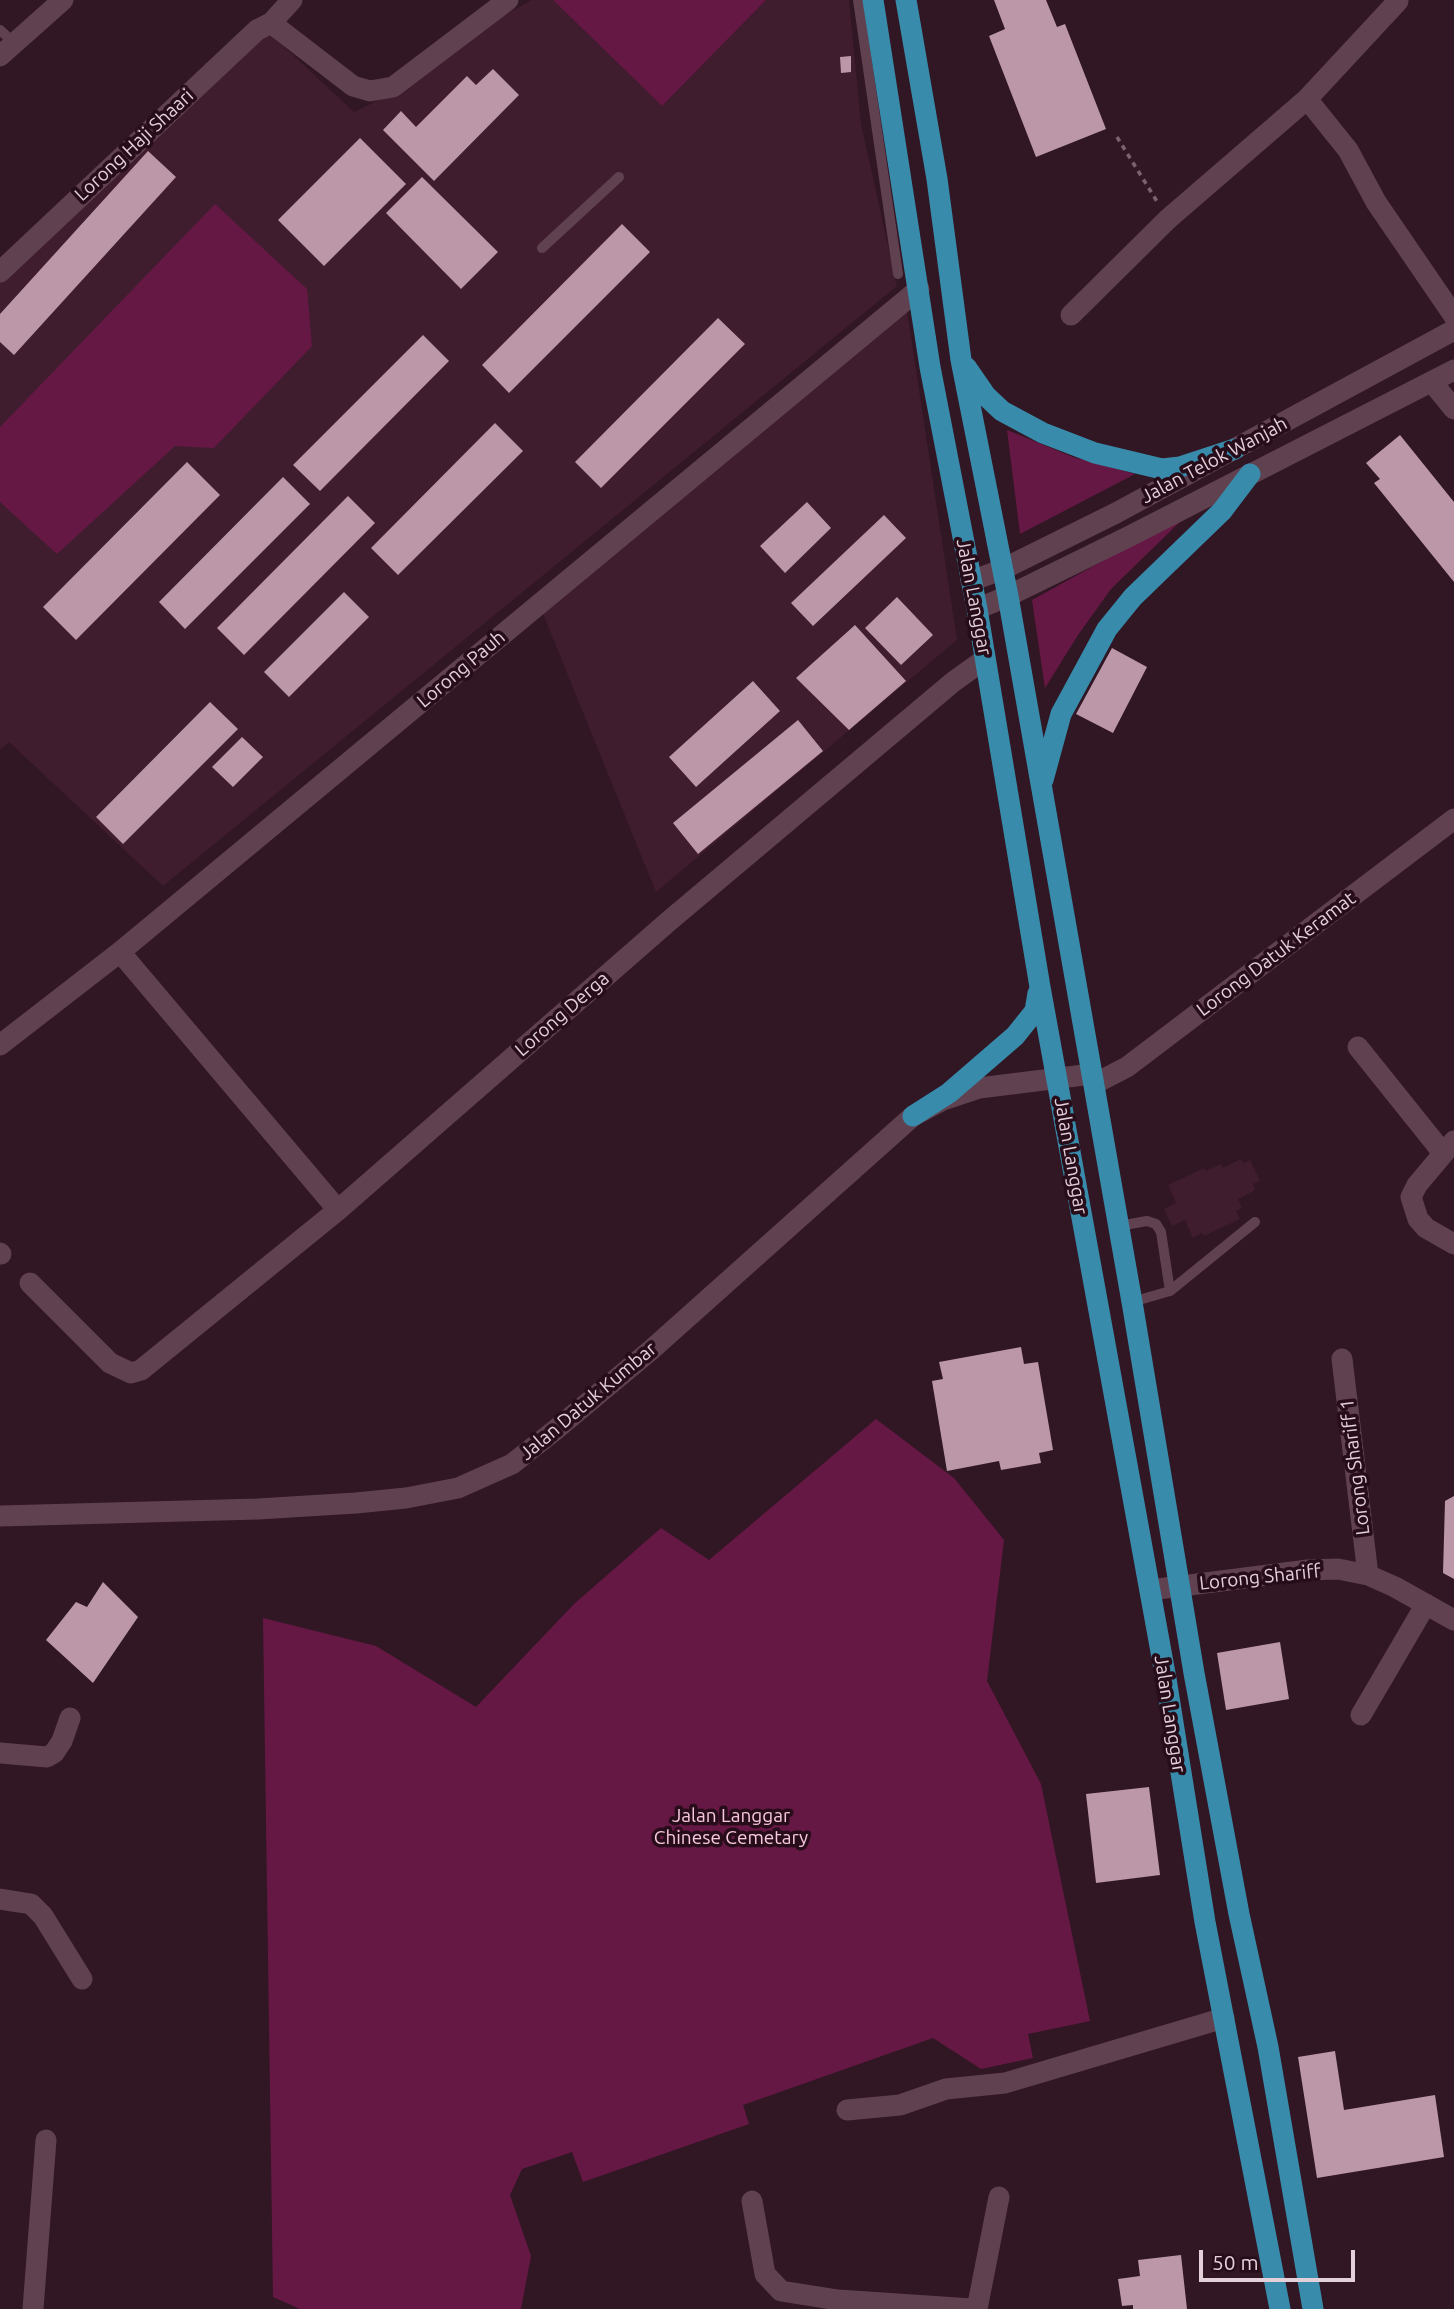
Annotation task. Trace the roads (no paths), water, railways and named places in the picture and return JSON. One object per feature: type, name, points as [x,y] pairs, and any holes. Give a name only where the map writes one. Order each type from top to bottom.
[{"type":"main road","name":"Jalan Langgar","points":[[873,0],[930,367],[971,581],[1040,987],[1150,1590],[1203,1909],[1280,2309]]},
{"type":"main road","name":"Jalan Langgar","points":[[906,0],[937,179],[961,360],[1007,596],[1093,1079],[1194,1673],[1239,1914],[1268,2047],[1313,2309]]},
{"type":"main road","points":[[961,360],[986,396],[1002,411],[1043,433],[1095,453],[1162,469],[1180,467],[1235,449]]},
{"type":"main road","points":[[1041,791],[1061,714],[1107,629],[1133,597],[1222,511],[1250,474]]},
{"type":"main road","points":[[913,1116],[949,1093],[1016,1036],[1035,1011],[1040,987]]},
{"type":"street","points":[[5,43],[63,0]]},
{"type":"street","name":"Lorong Haji Shaari","points":[[0,272],[257,30],[271,23],[292,0]]},
{"type":"street","points":[[271,23],[353,86],[370,91],[393,87],[508,0]]},
{"type":"street","points":[[1071,315],[1168,219],[1307,99],[1398,1]]},
{"type":"street","points":[[1307,99],[1348,150],[1376,202],[1454,316]]},
{"type":"street","name":"Lorong Pauh","points":[[0,1045],[120,952],[919,289]]},
{"type":"street","name":"Jalan Telok Wanjah","points":[[971,581],[1002,570],[1116,513],[1454,330]]},
{"type":"street","name":"Jalan Telok Wanjah","points":[[976,609],[1007,596],[1454,370]]},
{"type":"street","points":[[1432,382],[1454,409]]},
{"type":"street","name":"Lorong Derga","points":[[30,1283],[110,1363],[131,1373],[141,1370],[338,1210],[668,921],[953,682],[985,659]]},
{"type":"street","name":"Lorong Datuk Keramat","points":[[1093,1079],[1127,1067],[1454,819]]},
{"type":"street","points":[[120,952],[338,1210]]},
{"type":"street","points":[[1358,1047],[1448,1147],[1417,1185],[1411,1197],[1418,1219],[1426,1228],[1454,1244]]},
{"type":"street","name":"Jalan Datuk Kumbar","points":[[0,1516],[258,1509],[406,1498],[458,1488],[512,1464],[564,1423],[661,1341],[913,1116],[979,1088],[1057,1079],[1093,1079]]},
{"type":"street","name":"Lorong Shariff 1","points":[[1342,1359],[1368,1575]]},
{"type":"street","name":"Lorong Shariff","points":[[1150,1590],[1308,1570],[1338,1569],[1368,1575],[1454,1620]]},
{"type":"street","points":[[1361,1715],[1426,1604]]},
{"type":"street","points":[[0,1753],[47,1757],[54,1753],[62,1741],[69,1718]]},
{"type":"street","points":[[0,1899],[31,1904],[43,1916],[82,1979]]},
{"type":"street","points":[[847,2110],[900,2105],[946,2089],[1004,2083],[1224,2018]]},
{"type":"street","points":[[33,2309],[47,2140]]},
{"type":"street","points":[[752,2201],[765,2274],[775,2287],[782,2291],[851,2301],[975,2309],[999,2197]]},
{"type":"lane","points":[[858,0],[898,274]]},
{"type":"lane","points":[[542,248],[619,177]]},
{"type":"lane","points":[[1119,1226],[1147,1221],[1156,1224],[1161,1232],[1170,1291]]},
{"type":"lane","points":[[1132,1302],[1170,1291],[1255,1222]]},
{"type":"park label","name":"Jalan Langgar Chinese Cemetary","points":[[731,1827]]}]
